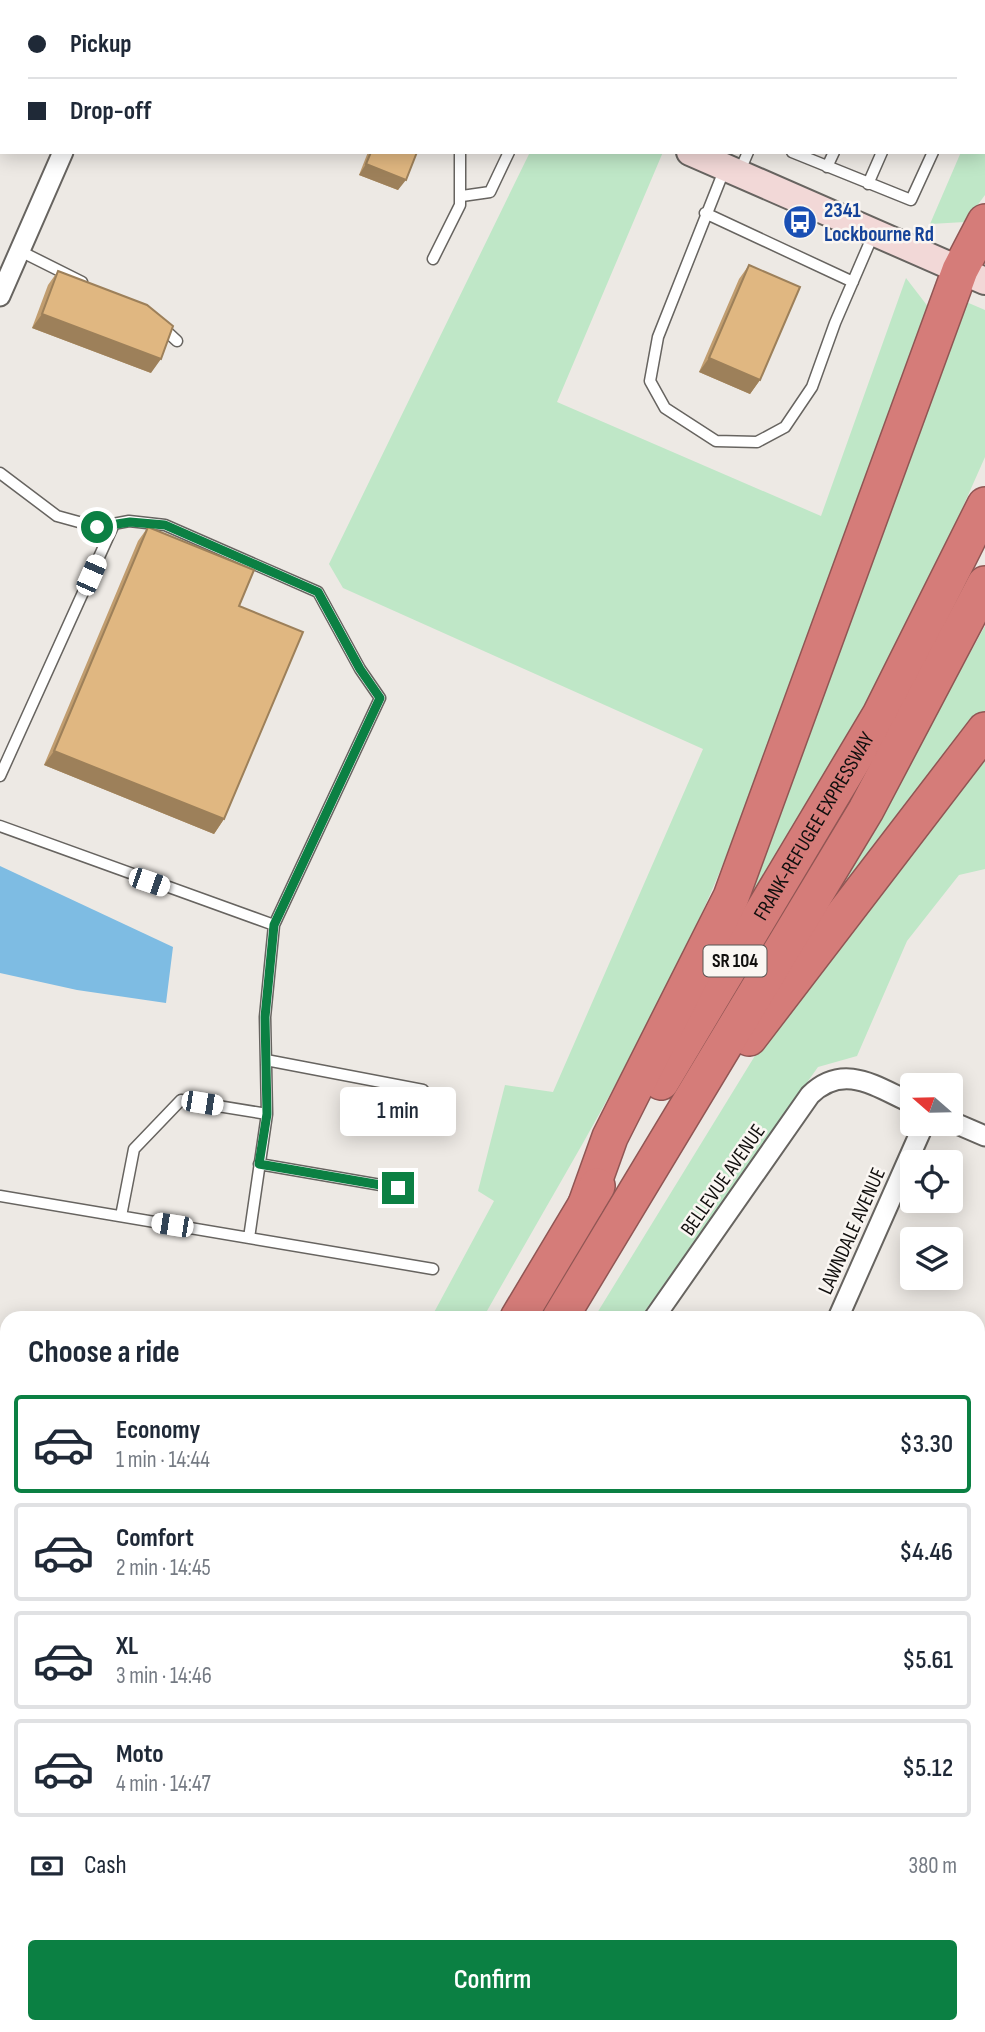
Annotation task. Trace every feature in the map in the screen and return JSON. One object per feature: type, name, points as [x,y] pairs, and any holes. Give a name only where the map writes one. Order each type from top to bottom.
[{"type":"highway","points":[[586,1204],[610,1137],[731,897],[972,276],[985,222]]},
{"type":"highway","name":"FRANK-REFUGEE EXPRESSWAY","points":[[522,1311],[832,799],[910,659],[985,505]]},
{"type":"highway","name":"FRANK-REFUGEE EXPRESSWAY","points":[[564,1311],[866,810],[985,584]]},
{"type":"highway","points":[[694,1092],[742,1047],[985,730]]},
{"type":"main road","points":[[698,154],[737,164],[874,233],[972,276]]},
{"type":"street","points":[[0,296],[62,154]]},
{"type":"street","name":"BELLEVUE AVENUE","points":[[659,1311],[810,1095],[822,1084],[853,1078],[900,1099]]},
{"type":"street","points":[[963,1127],[985,1136]]},
{"type":"street","name":"LAWNDALE AVENUE","points":[[841,1311],[919,1136]]},
{"type":"lane","points":[[433,259],[462,196],[460,154]]},
{"type":"lane","points":[[462,196],[490,192],[508,154]]},
{"type":"lane","points":[[797,154],[911,200],[932,154]]},
{"type":"lane","points":[[827,167],[833,154]]},
{"type":"lane","points":[[868,184],[882,154]]},
{"type":"lane","points":[[737,164],[705,213],[658,337],[650,381],[664,408],[716,441],[757,442],[785,428],[813,387],[874,233]]},
{"type":"lane","points":[[705,213],[853,282]]},
{"type":"lane","points":[[20,251],[93,287]]},
{"type":"lane","points":[[149,317],[177,341]]},
{"type":"lane","points":[[0,473],[57,516],[97,527],[130,522],[165,525],[318,592],[341,637],[380,698],[274,925],[265,1017],[267,1114],[248,1238]]},
{"type":"lane","points":[[0,776],[114,524]]},
{"type":"lane","points":[[0,827],[274,925]]},
{"type":"lane","points":[[266,1060],[423,1090]]},
{"type":"lane","points":[[121,1216],[134,1149],[181,1100],[267,1114]]},
{"type":"lane","points":[[259,1164],[398,1188]]},
{"type":"lane","points":[[0,1196],[433,1269]]},
{"type":"green space","points":[[529,154],[662,154],[557,402],[821,516],[906,278],[929,308],[928,333],[725,859],[699,918],[672,977],[612,1092],[487,1311],[435,1311],[494,1201],[478,1191],[505,1085],[553,1092],[703,749],[343,588],[329,564]]},
{"type":"green space","points":[[960,154],[985,154],[985,195],[965,222],[930,224]]},
{"type":"green space","points":[[964,301],[985,310],[985,457],[926,590],[846,741],[712,963]]},
{"type":"green space","points":[[985,626],[985,713],[835,897]]},
{"type":"green space","points":[[985,749],[985,869],[959,875],[907,941],[857,1056],[818,1067],[645,1311],[598,1311],[772,1028]]},
{"type":"water","points":[[0,866],[173,947],[166,1003],[77,990],[0,973]]},
{"type":"building","points":[[370,154],[416,154],[406,180],[366,164]]},
{"type":"building","points":[[749,265],[800,287],[760,380],[709,358]]},
{"type":"building","points":[[58,271],[147,305],[173,326],[161,359],[42,314]]},
{"type":"building","points":[[148,527],[254,570],[239,606],[303,632],[224,819],[54,751]]},
{"type":"place","name":"2341 Lockbourne Rd","points":[[800,222]]},
{"type":"route","points":[[97,527],[130,522],[165,525],[318,592],[328,615],[380,698],[274,925],[265,1017],[267,1114],[259,1164],[398,1188]]}]
